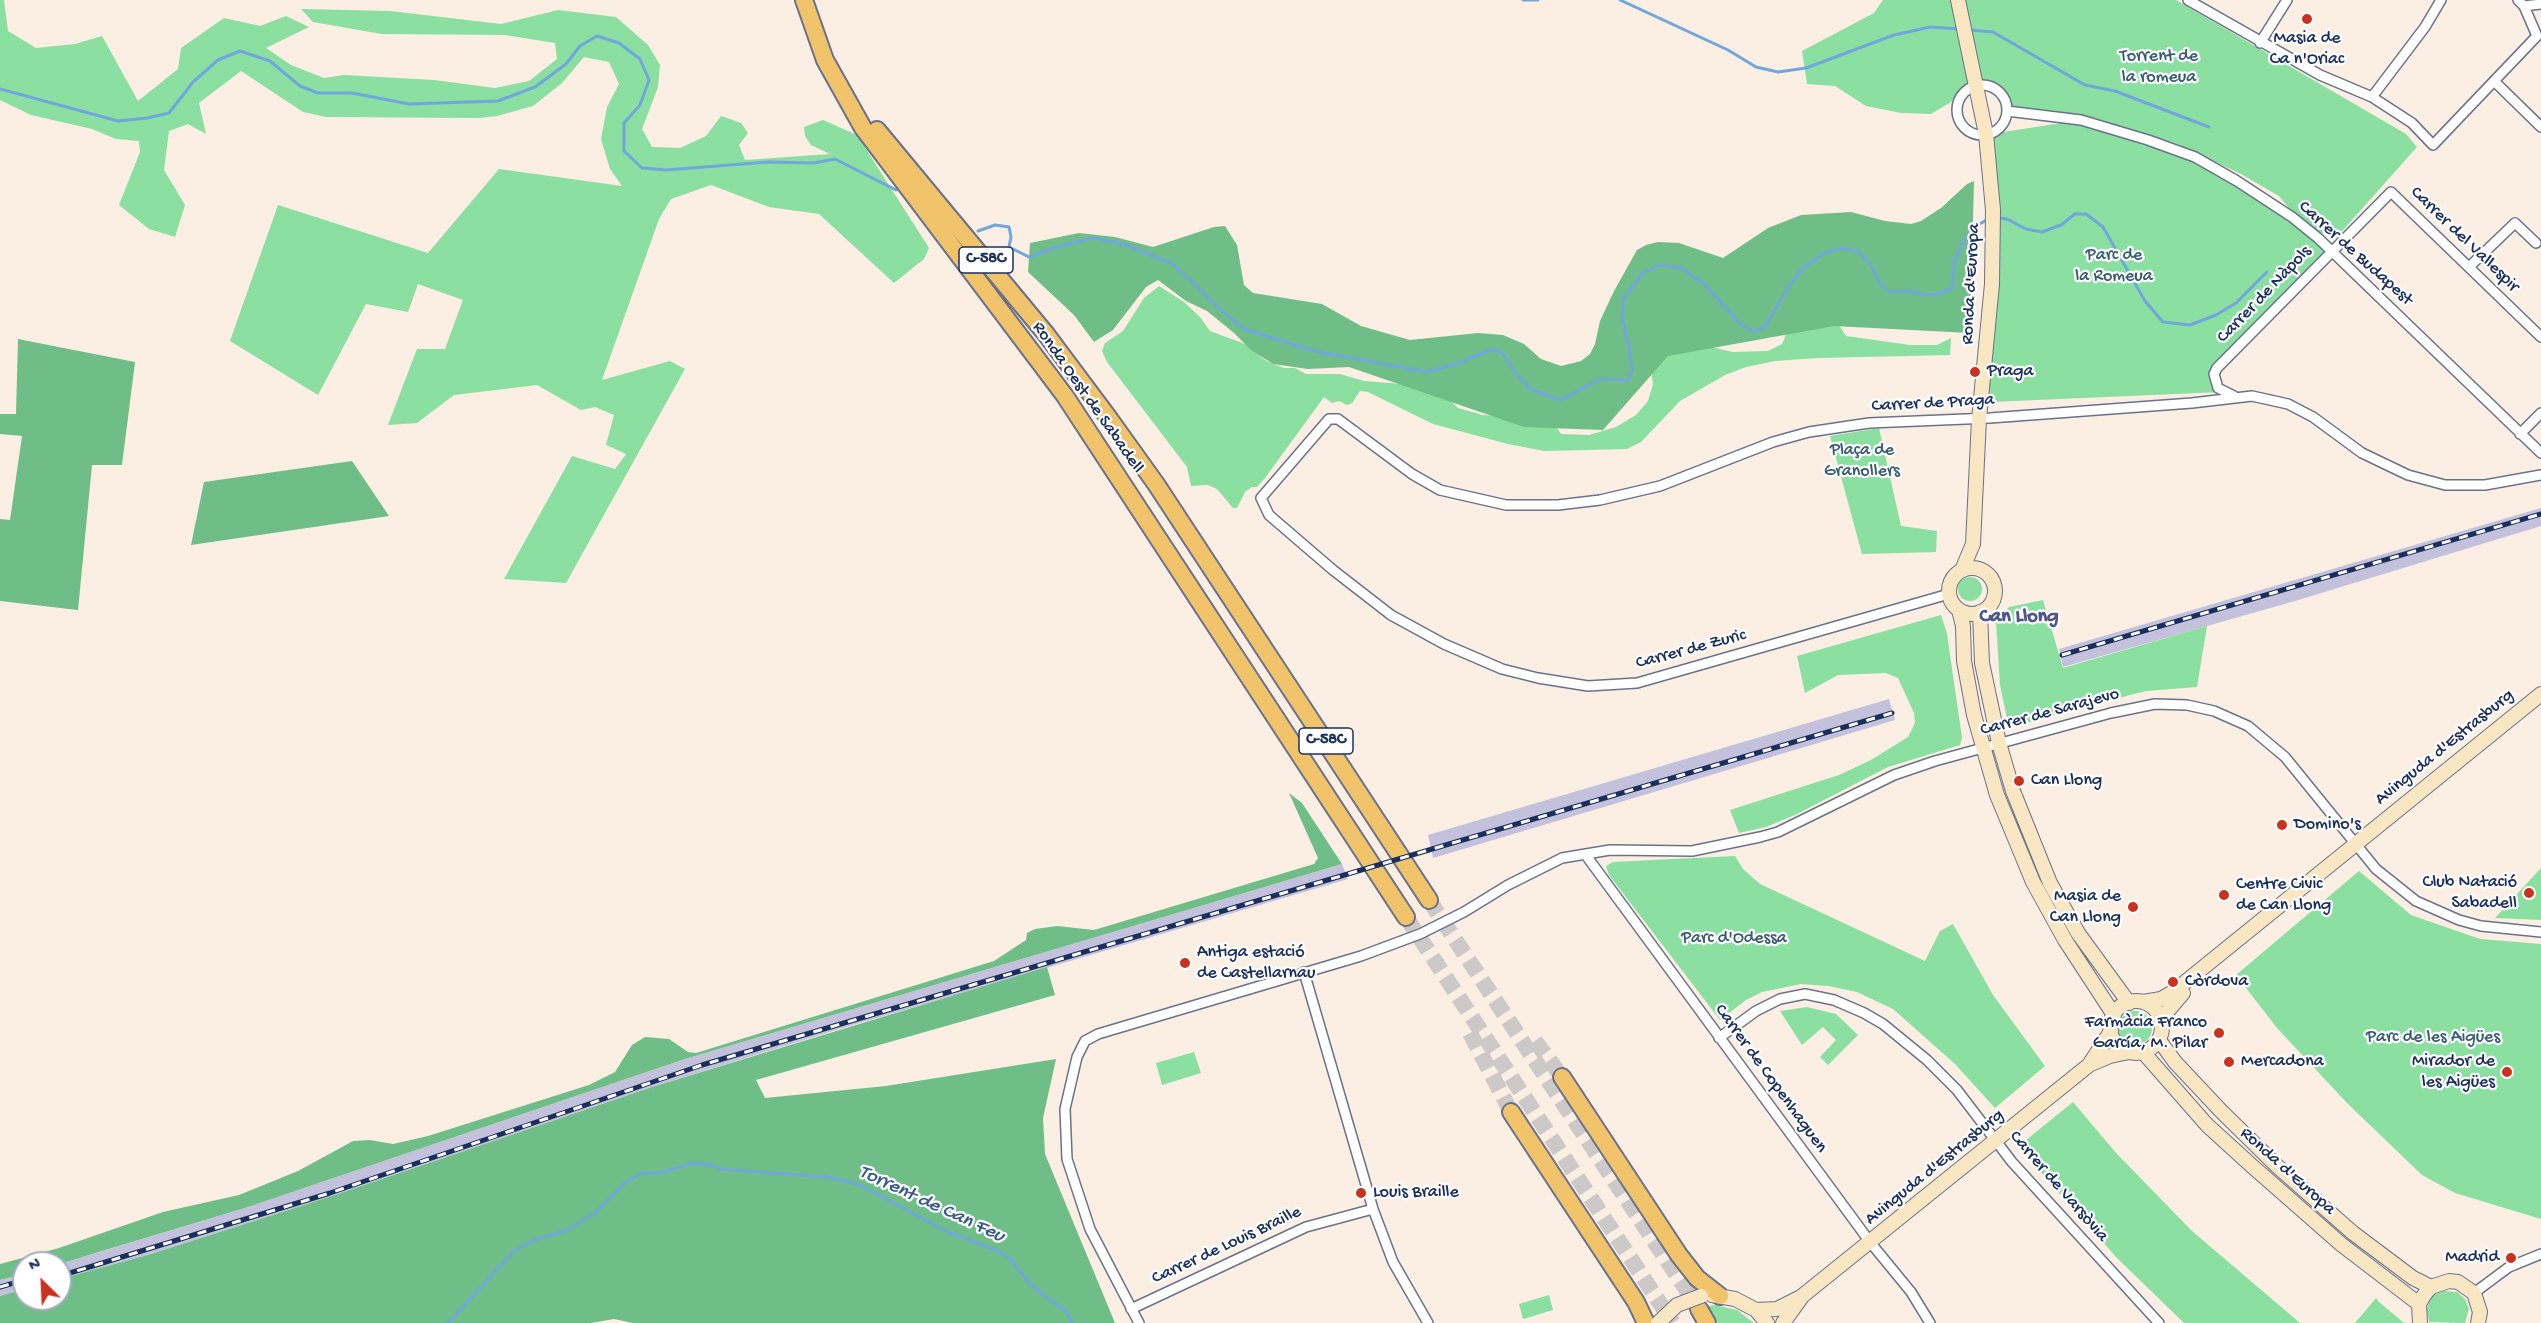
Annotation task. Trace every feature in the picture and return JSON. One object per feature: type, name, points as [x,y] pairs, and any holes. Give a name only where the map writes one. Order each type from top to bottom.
[{"type":"highway","name":"Ronda Oest de Sabadell","points":[[804,0],[822,54],[858,120],[1065,396],[1406,917]]},
{"type":"highway","name":"Ronda Oest de Sabadell","points":[[811,0],[825,47],[846,88],[879,133],[1013,293],[1088,390],[1156,484],[1429,900]]},
{"type":"highway","points":[[1562,1077],[1679,1255],[1697,1278],[1720,1296]]},
{"type":"highway","points":[[1511,1112],[1636,1302],[1646,1323]]},
{"type":"street","name":"Ronda d'Europa","points":[[1958,0],[1986,134],[1993,210],[1992,284],[1979,419],[1973,544],[1978,562],[1993,584],[1994,597],[1991,604],[1980,612]]},
{"type":"street","points":[[2188,0],[2260,43],[2320,75],[2372,97],[2412,123],[2433,145],[2539,36],[2521,3]]},
{"type":"street","points":[[2260,43],[2287,0]]},
{"type":"street","points":[[2372,97],[2425,27],[2441,0]]},
{"type":"street","points":[[2521,3],[2541,4]]},
{"type":"street","points":[[2495,82],[2541,127]]},
{"type":"street","points":[[1986,85],[1998,91],[2006,103],[2007,111],[2000,127],[1986,134],[1968,131],[1957,115],[1959,101],[1963,94],[1975,86],[1986,85]]},
{"type":"street","name":"Carrer de Budapest","points":[[2007,111],[2081,120],[2195,157],[2292,217],[2331,251],[2541,453]]},
{"type":"street","name":"Carrer de Nàpols","points":[[2235,396],[2218,388],[2214,374],[2217,368],[2391,192]]},
{"type":"street","name":"Carrer del Vallespir","points":[[2391,192],[2541,337]]},
{"type":"street","points":[[2469,267],[2515,223],[2536,243]]},
{"type":"street","name":"Carrer de Praga","points":[[1269,515],[1261,498],[1329,419],[1338,419],[1412,474],[1440,490],[1506,505],[1558,505],[1600,500],[1660,486],[1773,442],[1809,432],[1869,423],[1979,419],[2192,403],[2235,396],[2252,396],[2288,404],[2313,417],[2362,453],[2408,474],[2445,485],[2485,485],[2541,475]]},
{"type":"street","points":[[2520,434],[2541,413]]},
{"type":"street","name":"Carrer de Zuric","points":[[1269,515],[1372,602],[1418,630],[1502,669],[1538,678],[1588,686],[1637,683],[1949,594]]},
{"type":"street","name":"Ronda d'Europa","points":[[1949,594],[1952,580],[1962,570],[1973,544]]},
{"type":"street","points":[[1962,570],[1974,568],[1985,573]]},
{"type":"street","points":[[1949,594],[1954,606],[1959,610],[1965,613],[1980,612],[1982,663],[1999,743],[2013,791],[2047,876],[2078,933],[2129,1003]]},
{"type":"street","points":[[1959,610],[1963,626],[1964,661],[1974,715],[1997,795],[2033,882],[2065,940],[2114,1015]]},
{"type":"street","name":"Avinguda d'Estrasburg","points":[[2161,1019],[2171,1005],[2198,979],[2357,847],[2379,826],[2541,694]]},
{"type":"street","name":"Avinguda d'Estrasburg","points":[[2144,1002],[2161,999],[2173,992],[2541,702]]},
{"type":"street","name":"Carrer de Sarajevo","points":[[1131,1309],[1090,1229],[1067,1159],[1065,1109],[1070,1082],[1083,1045],[1089,1038],[1361,956],[1420,934],[1562,858],[1610,850],[1692,851],[1760,837],[1797,823],[1894,775],[1982,747],[2111,712],[2155,704],[2187,705],[2214,711],[2248,726],[2285,757],[2381,874],[2416,901],[2481,926],[2541,932]]},
{"type":"street","name":"Carrer de Copenhaguen","points":[[1585,854],[1870,1242],[1911,1292],[1930,1323]]},
{"type":"street","points":[[1304,972],[1373,1209],[1393,1262],[1428,1323]]},
{"type":"street","name":"Carrer de Varsòvia","points":[[1719,1038],[1756,1011],[1780,999],[1804,994],[1834,1000],[1883,1024],[1927,1060],[1957,1090],[1996,1142],[2076,1235],[2159,1323]]},
{"type":"street","points":[[2144,1002],[2155,1008],[2161,1019],[2162,1032],[2152,1048],[2143,1052],[2129,1052],[2117,1044],[2111,1031],[2114,1015],[2121,1006],[2144,1002]]},
{"type":"street","name":"Avinguda d'Estrasburg","points":[[2089,1065],[2111,1031]]},
{"type":"street","name":"Ronda d'Europa","points":[[2159,1040],[2175,1062],[2221,1112],[2277,1166],[2353,1233],[2413,1278],[2431,1287]]},
{"type":"street","name":"Avinguda d'Estrasburg","points":[[1756,1310],[1777,1309],[1801,1297],[2089,1065],[2110,1056],[2129,1052]]},
{"type":"street","name":"Ronda d'Europa","points":[[2143,1052],[2208,1125],[2258,1172],[2342,1245],[2419,1304]]},
{"type":"street","name":"Carrer de Louis Braille","points":[[1131,1309],[1306,1227],[1373,1209]]},
{"type":"street","points":[[2474,1293],[2509,1267],[2541,1254]]},
{"type":"street","points":[[2420,1323],[2419,1304],[2431,1287],[2449,1281],[2458,1282],[2474,1293],[2480,1312],[2478,1323]]},
{"type":"street","points":[[1658,1323],[1677,1305],[1703,1309],[1720,1296],[1736,1299],[1756,1310],[1767,1323]]},
{"type":"street","name":"Avinguda d'Estrasburg","points":[[1783,1323],[1801,1297]]},
{"type":"street","points":[[1131,1309],[1139,1323]]},
{"type":"shaded area","points":[[2541,508],[2541,526],[2295,601],[2063,667],[2059,649]]},
{"type":"shaded area","points":[[1889,699],[1895,720],[1433,858],[1428,835]]},
{"type":"shaded area","points":[[1342,864],[1348,879],[843,1028],[652,1087],[332,1196],[151,1254],[72,1276],[72,1260],[245,1208],[685,1059]]},
{"type":"shaded area","points":[[12,1277],[12,1292],[0,1296],[0,1280]]},
{"type":"green space","points":[[0,0],[4,0],[8,31],[36,48],[75,44],[102,36],[138,101],[178,69],[181,48],[224,18],[260,26],[286,16],[309,27],[266,48],[291,65],[324,78],[344,75],[434,80],[495,88],[529,81],[557,59],[555,43],[505,35],[382,34],[313,22],[301,9],[390,11],[501,24],[558,10],[616,17],[648,45],[660,65],[658,87],[642,129],[652,147],[680,148],[706,136],[721,116],[741,123],[748,133],[739,145],[745,160],[830,154],[811,145],[805,136],[804,127],[823,120],[857,135],[929,248],[924,259],[894,283],[819,214],[769,207],[711,185],[671,199],[659,219],[602,380],[670,361],[685,369],[566,583],[504,579],[572,456],[615,469],[626,454],[606,445],[614,415],[595,407],[581,410],[537,385],[454,395],[417,423],[388,425],[417,349],[445,349],[463,300],[418,284],[408,312],[366,304],[318,395],[230,341],[278,205],[428,253],[499,169],[622,186],[610,169],[601,139],[607,107],[619,84],[609,62],[584,57],[562,83],[533,106],[497,116],[479,118],[326,117],[303,112],[241,71],[199,103],[206,134],[188,124],[169,131],[164,170],[185,205],[175,237],[149,229],[119,205],[140,152],[139,141],[116,139],[92,129],[31,115],[0,100]]},
{"type":"green space","points":[[1883,0],[2176,0],[2406,134],[2417,147],[2336,238],[2306,227],[2331,251],[2214,374],[2222,392],[1991,402],[1979,419],[1990,134],[2081,120],[2195,157],[2302,224],[2279,196],[2241,174],[2175,143],[2083,115],[2011,107],[2004,88],[1984,80],[1964,86],[1951,102],[1931,114],[1901,113],[1866,106],[1835,86],[1807,84],[1802,51],[1874,13]]},
{"type":"green space","points":[[1974,181],[1970,333],[1834,326],[1668,356],[1603,430],[1524,427],[1349,367],[1308,369],[1273,364],[1251,350],[1207,311],[1186,301],[1158,280],[1146,287],[1113,330],[1094,342],[1074,315],[1028,272],[1030,243],[1079,233],[1115,237],[1153,247],[1214,227],[1225,226],[1237,245],[1244,285],[1253,293],[1322,304],[1361,326],[1410,340],[1478,333],[1503,335],[1524,344],[1541,359],[1561,366],[1581,361],[1590,354],[1595,344],[1600,321],[1614,291],[1637,250],[1646,245],[1658,242],[1679,243],[1723,258],[1768,228],[1801,215],[1851,212],[1885,221],[1911,224],[1921,221],[1941,208],[1967,184]]},
{"type":"green space","points":[[1159,286],[1184,302],[1200,317],[1210,331],[1245,344],[1266,361],[1284,368],[1295,368],[1306,374],[1340,374],[1364,381],[1415,385],[1446,396],[1458,408],[1483,415],[1552,420],[1561,434],[1589,435],[1616,427],[1636,415],[1648,401],[1653,384],[1651,371],[1664,354],[1703,345],[1733,352],[1768,351],[1782,344],[1787,332],[1837,322],[1846,336],[1910,345],[1937,345],[1951,338],[1950,355],[1818,358],[1775,361],[1746,367],[1725,375],[1680,401],[1641,442],[1627,449],[1544,451],[1433,424],[1368,392],[1360,391],[1352,403],[1347,405],[1339,401],[1332,403],[1324,397],[1265,478],[1257,487],[1252,487],[1245,492],[1237,508],[1233,508],[1217,489],[1208,485],[1191,486],[1187,467],[1107,362],[1102,351],[1105,343],[1123,331],[1144,298]]},
{"type":"green space","points":[[18,339],[135,362],[122,465],[92,465],[78,610],[0,601],[0,519],[10,520],[22,436],[0,434],[0,414],[16,414]]},
{"type":"green space","name":"Plaça de Granollers","points":[[1879,428],[1901,526],[1937,531],[1936,552],[1862,554],[1830,436]]},
{"type":"green space","points":[[352,461],[389,516],[191,545],[204,482]]},
{"type":"green space","points":[[1970,577],[1975,578],[1981,584],[1981,594],[1975,600],[1970,601],[1965,600],[1959,594],[1958,589],[1959,584],[1965,578]]},
{"type":"green space","points":[[2043,600],[2063,668],[2207,626],[2197,687],[2146,691],[2009,728],[2000,685],[1996,622],[2009,607]]},
{"type":"green space","points":[[1941,615],[1947,634],[1962,738],[1960,745],[1888,767],[1795,815],[1766,827],[1739,833],[1730,810],[1839,775],[1871,760],[1908,737],[1915,723],[1914,713],[1898,678],[1886,673],[1838,675],[1805,693],[1797,656]]},
{"type":"green space","points":[[1289,793],[1302,803],[1342,864],[685,1059],[245,1208],[72,1260],[72,1251],[48,1251],[163,1212],[239,1195],[298,1171],[353,1141],[370,1140],[393,1144],[428,1136],[589,1085],[615,1072],[632,1045],[645,1037],[669,1039],[688,1052],[696,1053],[994,961],[1026,940],[1027,933],[1035,929],[1057,926],[1094,930],[1314,864],[1318,858]]},
{"type":"green space","name":"Parc d'Odessa","points":[[1735,856],[1743,869],[1760,884],[1925,961],[1940,931],[1953,924],[1993,995],[2045,1066],[1995,1108],[1955,1064],[1893,1009],[1857,992],[1828,986],[1801,984],[1762,992],[1746,1000],[1720,1020],[1609,875],[1606,866],[1613,862]]},
{"type":"green space","name":"Club Natació Sabadell","points":[[2541,868],[2541,920],[2495,918]]},
{"type":"green space","name":"Parc de les Aigües","points":[[2359,871],[2411,915],[2480,939],[2541,944],[2541,1219],[2455,1193],[2422,1175],[2348,1104],[2277,1028],[2236,975]]},
{"type":"green space","points":[[1047,967],[1055,995],[756,1080],[765,1098],[886,1086],[1056,1059],[1043,1118],[1045,1154],[1115,1323],[633,1323],[614,1319],[591,1323],[0,1323],[0,1296],[12,1292],[12,1311],[72,1311],[72,1276],[151,1254],[332,1196],[652,1087]]},
{"type":"green space","points":[[1807,1007],[1836,1014],[1858,1035],[1828,1065],[1820,1057],[1836,1040],[1823,1027],[1802,1045],[1780,1011]]},
{"type":"green space","points":[[2135,1011],[2147,1016],[2152,1028],[2147,1040],[2135,1045],[2123,1040],[2118,1028],[2123,1016]]},
{"type":"green space","points":[[1194,1052],[1201,1073],[1162,1085],[1156,1063]]},
{"type":"green space","points":[[2073,1102],[2117,1154],[2192,1231],[2300,1323],[2184,1323],[2117,1258],[2021,1150],[2020,1145]]},
{"type":"green space","points":[[12,1261],[12,1277],[0,1280],[0,1264]]},
{"type":"green space","points":[[2444,1291],[2457,1292],[2465,1299],[2469,1309],[2465,1323],[2429,1322],[2427,1310],[2429,1302],[2434,1295]]},
{"type":"green space","points":[[1549,1295],[1553,1310],[1523,1319],[1519,1304]]},
{"type":"green space","points":[[2376,1298],[2379,1302],[2404,1323],[2355,1323]]},
{"type":"green space","points":[[1715,1305],[1737,1310],[1754,1323],[1718,1323],[1708,1306]]},
{"type":"waterway","points":[[1523,0],[1538,0]]},
{"type":"waterway","points":[[1620,0],[1728,50],[1756,67],[1778,72],[1806,68],[1894,35],[1930,27],[1960,29]]},
{"type":"waterway","points":[[1970,30],[1993,32],[2085,85],[2115,91],[2209,127]]},
{"type":"waterway","points":[[0,89],[118,121],[147,118],[169,113],[193,82],[218,60],[240,51],[270,61],[300,86],[318,93],[352,93],[409,104],[498,101],[535,87],[566,64],[580,46],[597,36],[619,43],[640,59],[649,80],[640,105],[624,123],[624,151],[642,168],[666,170],[768,162],[814,163],[835,159],[896,190]]},
{"type":"waterway","points":[[1997,218],[2007,219],[2026,229],[2042,232],[2061,225],[2075,214],[2086,214],[2103,227],[2145,301],[2163,322],[2190,325],[2216,315],[2236,303],[2267,272]]},
{"type":"waterway","points":[[978,231],[995,225],[1009,227],[1011,237],[1009,247],[1029,257],[1093,238],[1123,244],[1173,264],[1244,329],[1314,351],[1427,372],[1456,364],[1490,350],[1502,352],[1516,374],[1532,390],[1561,400],[1600,379],[1628,380],[1632,371],[1622,319],[1623,299],[1643,273],[1660,265],[1681,268],[1704,284],[1741,325],[1754,331],[1764,328],[1789,286],[1803,268],[1824,253],[1843,248],[1859,252],[1871,266],[1880,283],[1890,292],[1911,291],[1926,295],[1938,294],[1952,288],[1954,262],[1964,241],[1978,225],[1988,219]]},
{"type":"waterway","name":"Torrent de Can Feu","points":[[448,1323],[515,1250],[532,1241],[567,1230],[595,1213],[625,1183],[641,1173],[659,1173],[694,1163],[711,1165],[720,1169],[828,1177],[860,1185],[946,1231],[1000,1252],[1010,1259],[1032,1286],[1067,1312],[1072,1323]]},
{"type":"tunnel","points":[[1429,900],[1699,1309]]},
{"type":"tunnel","points":[[1406,917],[1673,1323]]},
{"type":"tunnel","points":[[1470,1033],[1511,1112]]},
{"type":"tunnel","points":[[1535,1041],[1562,1077]]},
{"type":"railway","points":[[2062,655],[2541,514]]},
{"type":"railway","points":[[72,1272],[330,1193],[702,1065],[1892,713]]},
{"type":"railway","points":[[0,1287],[12,1284]]},
{"type":"place","name":"Masia de Ca n'Oriac","points":[[2307,19]]},
{"type":"place","name":"Praga","points":[[1975,372]]},
{"type":"place","name":"Can Llong","points":[[2019,781]]},
{"type":"place","name":"Domino's","points":[[2282,825]]},
{"type":"place","name":"Club Natació Sabadell","points":[[2529,893]]},
{"type":"place","name":"Centre Civic de Can Llong","points":[[2224,895]]},
{"type":"place","name":"Masia de Can Llong","points":[[2133,907]]},
{"type":"place","name":"Antiga estació de Castellarnau","points":[[1185,963]]},
{"type":"place","name":"Còrdova","points":[[2173,982]]},
{"type":"place","name":"Farmàcia Franco García, M. Pilar","points":[[2219,1033]]},
{"type":"place","name":"Mercadona","points":[[2229,1062]]},
{"type":"place","name":"Mirador de les Aigües","points":[[2507,1072]]},
{"type":"place","name":"Louis Braille","points":[[1361,1193]]},
{"type":"place","name":"Madrid","points":[[2511,1258]]},
{"type":"district","name":"Can Llong","points":[[2019,618]]},
{"type":"park label","name":"Torrent de la romeua","points":[[2159,67]]},
{"type":"park label","name":"Parc de la Romeua","points":[[2114,266]]}]
